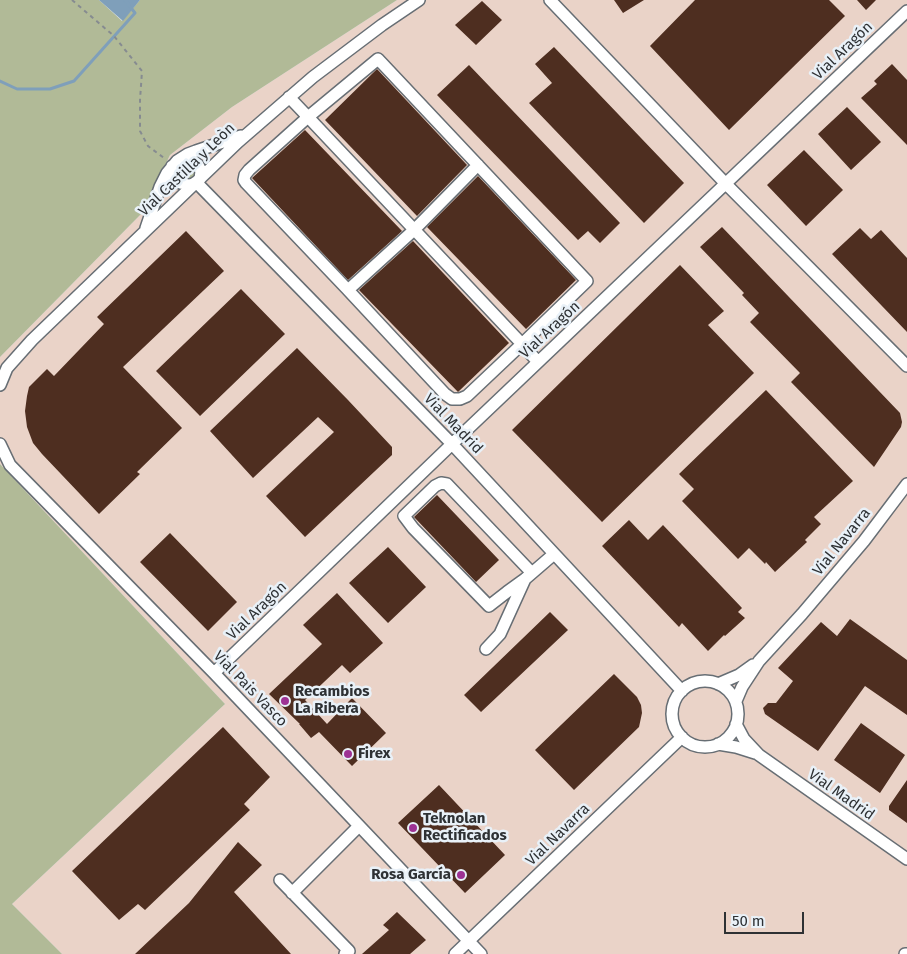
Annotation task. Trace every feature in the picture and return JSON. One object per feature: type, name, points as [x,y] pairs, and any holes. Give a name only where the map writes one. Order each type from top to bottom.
[{"type":"street","name":"Vial Castilla y Leòn","points":[[0,385],[7,368],[32,340],[238,142],[320,71],[418,0]]},
{"type":"street","points":[[550,0],[726,184],[907,366]]},
{"type":"street","name":"Vial Aragón","points":[[214,673],[907,11]]},
{"type":"street","points":[[378,59],[587,281],[467,396],[460,399],[452,399],[445,394],[246,184],[244,180],[245,175],[249,170],[308,117],[378,59]]},
{"type":"street","points":[[289,97],[538,362]]},
{"type":"street","points":[[142,234],[149,222],[160,187],[175,163],[196,151],[248,133]]},
{"type":"street","points":[[188,157],[198,165],[201,171],[198,181],[188,185],[180,183],[173,174],[175,163],[188,157]]},
{"type":"street","points":[[348,290],[414,230],[478,165]]},
{"type":"street","name":"Vial Madrid","points":[[198,181],[452,444],[682,691]]},
{"type":"street","name":"Vial Pais Vasco","points":[[0,444],[10,465],[214,673],[480,954]]},
{"type":"street","points":[[528,576],[448,484],[435,486],[404,516],[413,528],[489,606],[528,576],[554,554]]},
{"type":"street","name":"Vial Navarra","points":[[736,701],[742,687],[759,661],[864,541],[907,484]]},
{"type":"street","points":[[486,650],[500,634],[528,576]]},
{"type":"street","name":"Vial Navarra","points":[[718,684],[739,675],[759,661]]},
{"type":"street","points":[[705,682],[718,684],[727,690],[736,701],[738,712],[732,733],[724,741],[713,746],[702,747],[691,744],[682,737],[675,726],[672,714],[675,702],[682,691],[693,684],[705,682]]},
{"type":"street","name":"Vial Madrid","points":[[736,724],[744,740],[759,755],[907,859]]},
{"type":"street","name":"Vial Navarra","points":[[455,954],[682,737]]},
{"type":"street","name":"Vial Madrid","points":[[718,744],[736,747],[759,755]]},
{"type":"street","points":[[292,893],[360,826]]},
{"type":"street","points":[[280,880],[348,951],[345,954]]},
{"type":"path","points":[[72,0],[116,38],[142,71],[140,131],[148,146],[175,163]]},
{"type":"shaded area","points":[[397,0],[907,0],[907,954],[62,954],[12,904],[225,704],[0,464],[0,357],[142,213],[170,155],[232,107]]},
{"type":"green space","points":[[0,0],[99,0],[122,21],[140,0],[397,0],[232,107],[170,155],[142,213],[0,357]]},
{"type":"green space","points":[[185,164],[191,166],[195,171],[195,177],[191,181],[178,178],[178,169]]},
{"type":"green space","points":[[0,464],[225,704],[12,904],[62,954],[0,954]]},
{"type":"water","points":[[99,0],[140,0],[123,21]]},
{"type":"building","points":[[614,0],[644,0],[623,13]]},
{"type":"building","points":[[695,0],[829,0],[845,16],[729,130],[650,46]]},
{"type":"building","points":[[857,0],[876,0],[866,10]]},
{"type":"building","points":[[482,1],[502,20],[476,45],[455,25]]},
{"type":"building","points":[[554,47],[684,183],[644,223],[529,103],[552,83],[535,64]]},
{"type":"building","points":[[892,64],[907,80],[907,145],[861,98],[877,84],[874,81]]},
{"type":"building","points":[[469,65],[620,223],[600,243],[588,231],[578,240],[437,95]]},
{"type":"building","points":[[377,69],[467,165],[417,216],[325,120]]},
{"type":"building","points":[[847,107],[881,142],[851,170],[818,134]]},
{"type":"building","points":[[305,130],[402,231],[348,280],[252,178]]},
{"type":"building","points":[[804,150],[843,190],[806,226],[767,185]]},
{"type":"building","points":[[478,176],[576,280],[526,329],[427,227]]},
{"type":"building","points":[[722,227],[900,413],[901,427],[874,467],[791,382],[800,373],[750,322],[759,313],[742,295],[744,293],[700,247]]},
{"type":"building","points":[[860,228],[871,239],[881,230],[907,258],[907,332],[832,254]]},
{"type":"building","points":[[186,231],[224,271],[123,367],[182,428],[137,472],[140,474],[99,514],[33,443],[27,427],[25,411],[29,387],[47,369],[54,376],[104,324],[97,317]]},
{"type":"building","points":[[413,241],[509,343],[458,392],[359,290]]},
{"type":"building","points":[[680,265],[724,311],[708,325],[754,373],[602,522],[512,430]]},
{"type":"building","points":[[241,289],[285,334],[200,416],[156,371]]},
{"type":"building","points":[[297,348],[392,447],[392,455],[305,537],[266,496],[334,432],[318,417],[253,478],[210,431]]},
{"type":"building","points":[[766,390],[853,481],[814,517],[821,524],[805,540],[807,542],[775,572],[749,548],[738,559],[682,501],[694,489],[679,474]]},
{"type":"building","points":[[437,495],[499,560],[476,582],[414,517]]},
{"type":"building","points":[[629,520],[648,540],[663,525],[742,608],[738,612],[745,618],[708,651],[682,623],[679,627],[602,546]]},
{"type":"building","points":[[170,533],[237,602],[208,631],[140,562]]},
{"type":"building","points":[[388,547],[426,587],[388,623],[349,583]]},
{"type":"building","points":[[337,593],[383,643],[350,673],[342,665],[305,700],[327,724],[352,698],[386,733],[352,766],[319,732],[311,738],[300,724],[269,694],[322,644],[303,625]]},
{"type":"building","points":[[550,612],[568,630],[481,712],[464,695]]},
{"type":"building","points":[[850,619],[907,660],[907,715],[865,686],[818,751],[765,714],[763,708],[768,703],[776,703],[793,681],[778,668],[821,622],[837,636]]},
{"type":"building","points":[[614,674],[637,697],[641,705],[642,713],[639,727],[574,790],[535,750]]},
{"type":"building","points":[[861,723],[905,755],[880,793],[834,760]]},
{"type":"building","points":[[223,727],[270,777],[244,804],[250,810],[145,910],[138,904],[119,920],[72,871]]},
{"type":"building","points":[[907,780],[907,823],[889,810],[889,806]]},
{"type":"building","points":[[439,785],[505,855],[465,893],[398,823]]},
{"type":"building","points":[[238,842],[262,865],[234,892],[291,954],[135,954],[189,903]]},
{"type":"building","points":[[397,912],[426,940],[410,954],[362,954],[389,930],[383,925]]},
{"type":"waterway","points":[[0,81],[17,89],[50,89],[74,81],[135,13],[125,0]]},
{"type":"place","name":"Recambios La Ribera","points":[[285,701]]},
{"type":"place","name":"Firex","points":[[348,754]]},
{"type":"place","name":"Teknolan Rectificados","points":[[413,828]]},
{"type":"place","name":"Rosa García","points":[[461,875]]}]
